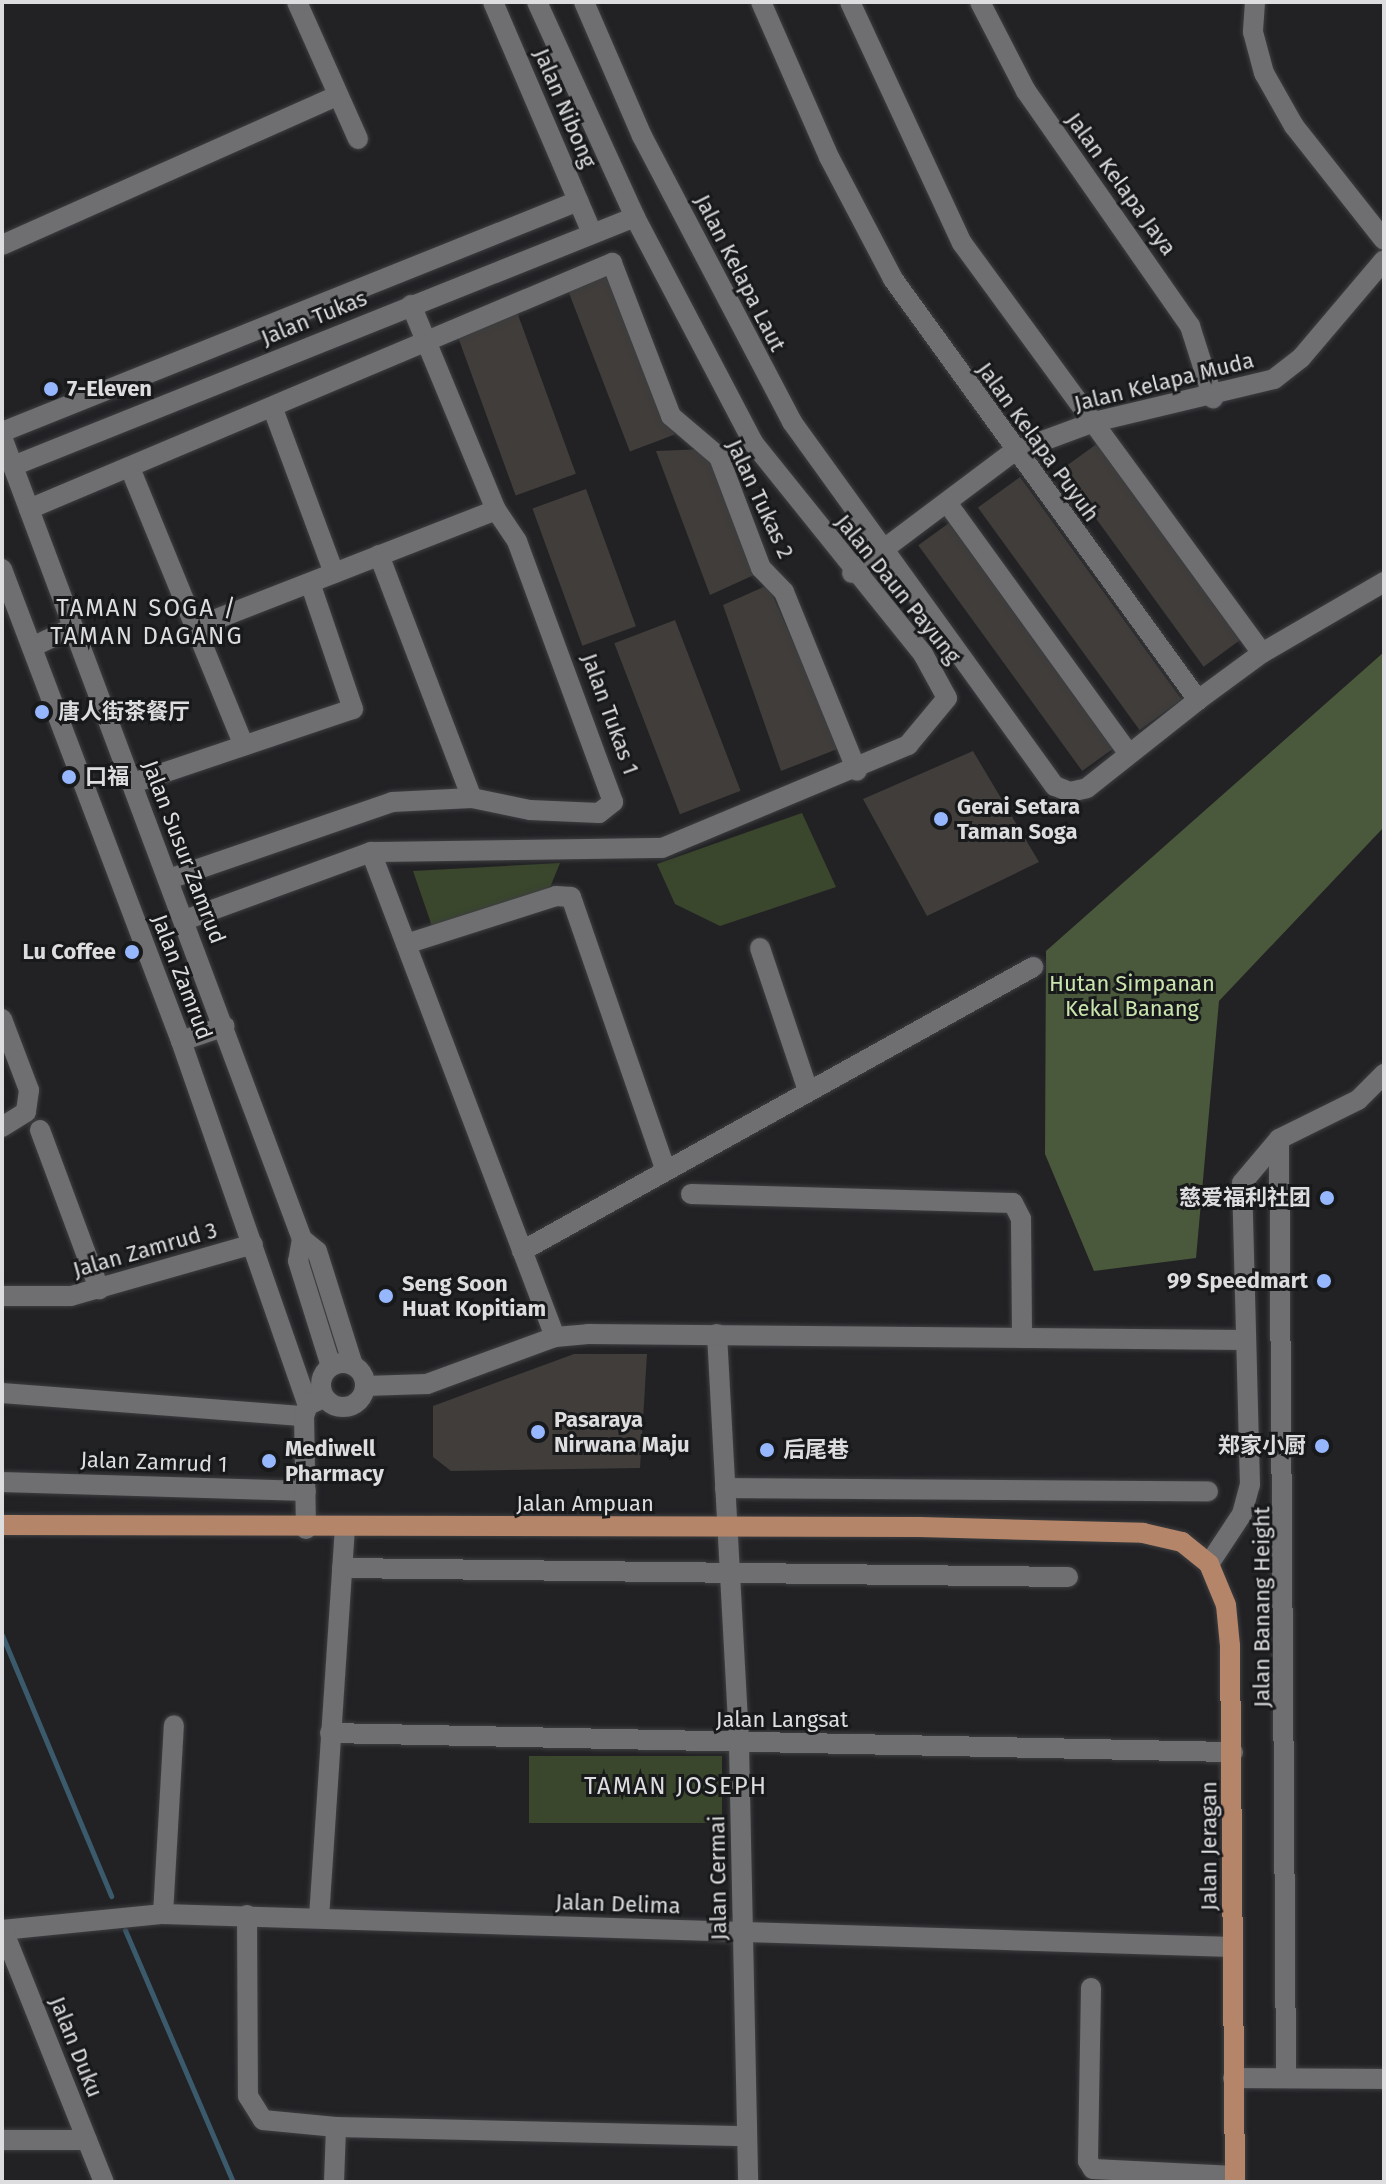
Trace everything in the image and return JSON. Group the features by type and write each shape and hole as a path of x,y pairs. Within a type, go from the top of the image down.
{"main road":[{"name":"Jalan Ampuan","path":"2,1525 306,1529 728,1528 1168,1536 1209,1564"},
{"name":"Jalan Jeragan","path":"1209,1564 1226,1605 1233,1752 1235,2179"}],"street":[{"path":"297,2 358,139"},
{"name":"Jalan Nibong","path":"493,2 592,233"},
{"name":"Jalan Daun Payung","path":"185,920 371,852 662,848 857,771 908,745 947,698 923,654 852,573 754,444 635,217 537,2"},
{"name":"Jalan Kelapa Laut","path":"584,2 642,136 792,422 1055,786 1070,792 1087,788 1128,753"},
{"name":"Jalan Kelapa Puyuh","path":"761,2 829,157 893,279 1013,452 1198,700"},
{"path":"850,2 962,243 1262,653"},
{"name":"Jalan Kelapa Jaya","path":"980,2 1026,91 1190,326 1213,398"},
{"path":"1255,2 1253,32 1264,73 1294,126 1384,240"},
{"path":"2,245 337,96"},
{"path":"2,435 578,201"},
{"name":"Jalan Tukas","path":"13,466 635,217"},
{"name":"Jalan Kelapa Muda","path":"852,573 948,504 1013,452 1094,422 1213,398 1274,379 1301,358 1384,260"},
{"name":"Jalan Tukas 2","path":"426,346 607,262 615,266 671,416 719,457 761,568 784,592 857,771"},
{"name":"Jalan Tukas 1","path":"169,879 357,811 392,802 472,798 530,810 599,813 614,795 517,541 496,510 411,305"},
{"path":"29,509 426,346"},
{"path":"273,409 334,573"},
{"name":"Jalan Susur Zamrud","path":"2,435 302,1239"},
{"path":"130,468 244,746"},
{"path":"948,504 1128,753 1262,653 1384,582"},
{"path":"196,627 496,510"},
{"path":"379,555 472,798"},
{"name":"Jalan Zamrud","path":"2,569 181,1041 312,1406 306,1529"},
{"path":"133,783 353,709 310,583"},
{"path":"32,647 72,628"},
{"path":"371,852 555,1337"},
{"path":"406,944 556,896 571,897 665,1169"},
{"path":"760,948 807,1088"},
{"path":"522,1251 807,1088 1033,967"},
{"path":"2,1019 29,1090 26,1112 2,1127"},
{"path":"181,1041 225,1026"},
{"path":"1209,1564 1249,1498 1242,1183 1279,1139 1358,1100 1384,1074"},
{"path":"40,1130 99,1289"},
{"name":"Jalan Banang Height","path":"1279,1139 1286,2074"},
{"path":"691,1194 1013,1203 1021,1219 1022,1338"},
{"path":"331,1366 298,1261 302,1239 317,1251 353,1365 365,1386"},
{"name":"Jalan Zamrud 3","path":"2,1296 71,1296 253,1244"},
{"path":"365,1386 427,1384 555,1337 717,1334 1244,1340"},
{"name":"Jalan Cermai","path":"717,1334 739,1745 748,2182"},
{"path":"331,1366 353,1365"},
{"path":"312,1406 321,1381 331,1366"},
{"path":"2,1393 349,1407 365,1386"},
{"name":"Jalan Zamrud 1","path":"2,1482 306,1491"},
{"path":"725,1488 1208,1491"},
{"path":"319,1918 345,1529"},
{"path":"342,1568 1068,1577"},
{"path":"163,1914 174,1725"},
{"name":"Jalan Langsat","path":"330,1733 739,1745 1233,1752"},
{"name":"Jalan Delima","path":"2,1930 163,1914 247,1915 1232,1947"},
{"path":"247,1915 251,2104 263,2120 336,2127 747,2136"},
{"name":"Jalan Duku","path":"2,1930 104,2182"},
{"path":"1091,1988 1088,2161 1093,2169 1235,2179"},
{"path":"1233,2078 1286,2074 1384,2079"},
{"path":"334,2182 336,2127"},
{"path":"2,2140 87,2140"}],"green space":[{"name":"Hutan Simpanan Kekal Banang","path":"1384,652 1384,827 1219,1001 1196,1258 1094,1271 1045,1154 1046,951"},
{"path":"802,813 836,887 720,926 675,904 657,864"},
{"path":"560,863 549,890 433,929 413,871"},
{"path":"529,1756 722,1756 722,1823 529,1823"}],"building":[{"path":"612,271 675,434 630,452 567,288"},
{"path":"517,312 576,474 516,496 457,334"},
{"path":"1098,443 1241,640 1204,667 1061,470"},
{"path":"705,449 754,575 710,595 656,451"},
{"path":"1020,477 1182,699 1140,730 978,508"},
{"path":"586,489 636,626 582,646 532,508"},
{"path":"949,523 1113,749 1082,771 918,545"},
{"path":"768,585 840,748 781,771 723,605"},
{"path":"675,620 741,791 680,814 614,643"},
{"path":"973,751 1039,862 927,916 863,799"},
{"name":"Pasaraya Nirwana Maju","path":"574,1354 647,1354 640,1468 451,1471 433,1457 433,1406"}],"waterway":[{"path":"2,1635 111,1896"},
{"path":"125,1930 233,2182"}],"place":[{"name":"7-Eleven","path":"51,389"},
{"name":"唐人街茶餐厅","path":"42,712"},
{"name":"口福","path":"69,777"},
{"name":"Gerai Setara Taman Soga","path":"941,819"},
{"name":"Lu Coffee","path":"132,952"},
{"name":"慈爱福利社团","path":"1327,1198"},
{"name":"99 Speedmart","path":"1324,1281"},
{"name":"Seng Soon Huat Kopitiam","path":"386,1296"},
{"name":"Pasaraya Nirwana Maju","path":"538,1432"},
{"name":"郑家小厨","path":"1322,1446"},
{"name":"后尾巷","path":"767,1450"},
{"name":"Mediwell Pharmacy","path":"269,1461"}],"district":[{"name":"TAMAN SOGA / TAMAN DAGANG","path":"147,623"},
{"name":"TAMAN JOSEPH","path":"676,1787"}]}
